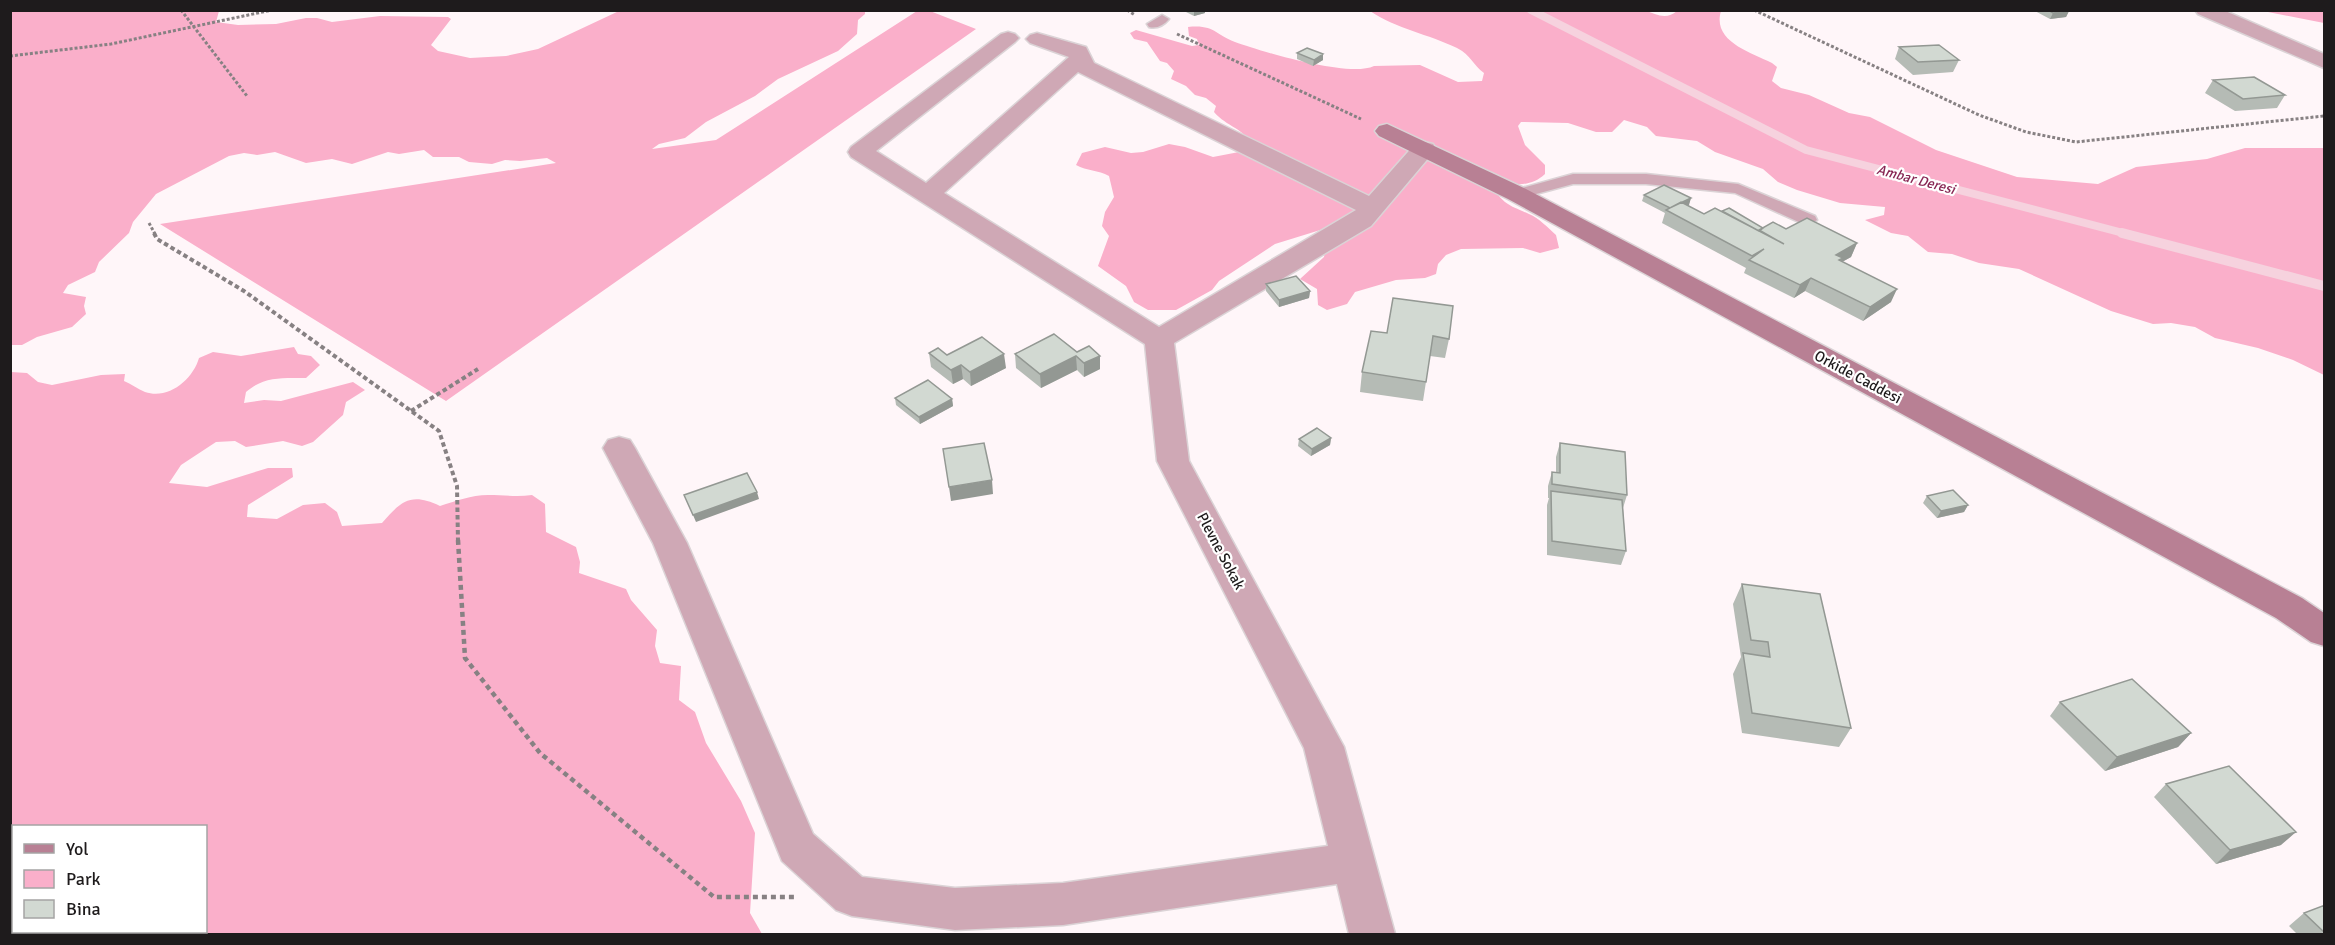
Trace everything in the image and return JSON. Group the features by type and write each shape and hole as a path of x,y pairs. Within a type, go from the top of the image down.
{"street":[{"path":"2205,10 2325,62"},
{"path":"1008,38 860,152 1159,340 1362,220 1424,149"},
{"path":"1037,39 1078,52 1085,67 1372,208"},
{"path":"927,195 1081,58"},
{"name":"Orkide Caddesi","path":"1387,131 1517,194 2278,603 2325,632"},
{"name":"Plevne Sokak","path":"1159,340 1173,461 1324,747 1372,934"},
{"path":"619,448 670,543 758,750 796,847 852,896 955,909 1063,904 1353,862"}],"lane":[{"path":"1517,194 1573,179 1646,179 1738,189 1809,220"}],"path":[{"path":"181,10 247,96"},
{"path":"10,56 111,44 272,10"},
{"path":"1127,10 1158,21 1387,131"},
{"path":"1754,10 1851,53 1995,123 2046,138 2076,142 2325,116"},
{"path":"149,223 157,239 244,291 439,431 457,486 458,565 465,658 540,753 714,897 852,896"},
{"path":"411,411 478,369"}],"green space":[{"path":"1645,10 1665,16 1677,11 1721,11 1722,30 1727,38 1743,50 1777,67 1772,81 1781,88 1809,95 1849,113 1870,117 1936,150 2017,177 2098,184 2136,167 2207,159 2245,148 2324,148 2324,375 2293,360 2258,348 2215,338 2195,327 2171,323 2153,324 2111,311 2019,269 1979,263 1952,254 1928,252 1908,236 1891,233 1865,220 1884,215 1885,207 1840,203 1797,190 1778,182 1763,169 1715,152 1697,141 1656,136 1647,127 1624,120 1612,132 1596,132 1568,123 1521,122 1518,126 1525,145 1545,165 1545,174 1526,184 1491,185 1507,204 1536,218 1556,235 1559,248 1540,253 1523,248 1461,249 1446,255 1438,264 1436,274 1425,278 1396,280 1355,292 1347,304 1327,310 1318,305 1317,289 1300,279 1324,257 1330,227 1275,244 1219,281 1212,290 1176,310 1148,310 1134,302 1126,286 1098,266 1109,236 1102,226 1105,212 1114,197 1109,176 1076,165 1082,153 1105,147 1131,153 1143,152 1169,144 1213,157 1239,152 1251,145 1240,131 1214,112 1216,106 1171,79 1174,71 1167,63 1160,61 1147,42 1134,39 1130,33 1136,30 1192,46 1199,45 1197,39 1189,36 1188,27 1204,27 1235,42 1306,62 1346,69 1420,65 1458,82 1482,81 1484,73 1457,48 1391,22 1370,11"},
{"path":"10,11 219,11 216,22 238,25 276,24 306,18 332,22 380,16 448,17 451,19 431,45 438,51 470,58 506,56 538,49 619,11 865,11 865,14 858,20 857,34 838,51 778,79 755,96 706,122 685,138 659,144 652,149 716,140 917,11 930,11 976,29 446,401 160,224 556,163 547,158 505,160 492,164 469,162 459,157 433,157 424,150 399,154 388,152 352,164 332,159 306,163 275,152 229,156 156,194 133,222 129,233 99,262 95,272 68,285 63,293 86,297 84,306 86,314 72,327 37,337 22,345 11,345"},
{"path":"2263,11 2324,11 2324,23"},
{"path":"294,347 298,354 311,356 320,365 306,378 274,379 260,383 246,392 244,403 264,400 281,401 353,382 365,390 346,402 343,415 313,442 302,446 283,441 246,447 235,441 216,442 181,465 169,483 207,487 268,468 292,468 293,477 248,505 247,517 277,519 303,505 325,503 337,512 342,526 382,523 401,504 414,499 440,506 482,495 532,495 545,504 546,532 576,547 580,562 579,573 626,589 631,600 657,630 655,646 660,663 681,666 679,700 695,712 706,743 741,801 755,833 750,913 762,934 11,934 11,372 27,373 38,382 52,385 101,375 125,374 124,381 154,394 179,386 196,366 199,358 213,352 241,356"}],"building":[{"path":"2048,10 2068,10 2069,11 2053,13"},
{"path":"1939,45 1959,60 1918,62 1899,47"},
{"path":"1307,48 1323,54 1314,60 1297,53"},
{"path":"2254,77 2285,95 2243,99 2213,80"},
{"path":"1664,185 1691,198 1670,208 1644,195"},
{"path":"1681,202 1704,214 1715,208 1784,244 1759,230 1773,222 1786,229 1807,218 1857,243 1836,255 1843,258 1839,260 1897,289 1870,307 1811,278 1800,285 1749,260 1764,249 1752,256 1666,210"},
{"path":"1729,208 1763,228 1759,231 1722,211"},
{"path":"1296,276 1310,291 1279,300 1266,284"},
{"path":"1393,298 1453,306 1449,339 1433,336 1426,382 1362,372 1371,331 1387,333"},
{"path":"1054,334 1077,352 1089,346 1100,356 1084,363 1076,356 1040,374 1015,354"},
{"path":"982,337 1004,354 970,372 961,365 951,370 929,353 938,348 947,355"},
{"path":"928,380 952,399 919,417 895,398"},
{"path":"1317,428 1331,438 1312,449 1299,439"},
{"path":"984,443 992,480 949,487 943,449"},
{"path":"1560,443 1625,452 1627,495 1552,484 1552,472 1560,473"},
{"path":"747,473 757,492 693,515 684,495"},
{"path":"1953,490 1968,505 1941,511 1927,496"},
{"path":"1551,491 1622,500 1626,551 1552,541"},
{"path":"1742,584 1820,594 1851,728 1752,713 1743,653 1770,657 1768,642 1751,640"},
{"path":"2132,679 2191,733 2117,757 2060,702"},
{"path":"2229,766 2296,832 2230,850 2166,784"},
{"path":"2325,905 2325,933 2304,913"}],"waterway":[{"name":"Ambar Deresi","path":"1531,10 1806,150 2127,234"},
{"name":"Ambar Deresi","path":"2122,233 2324,286"}]}
